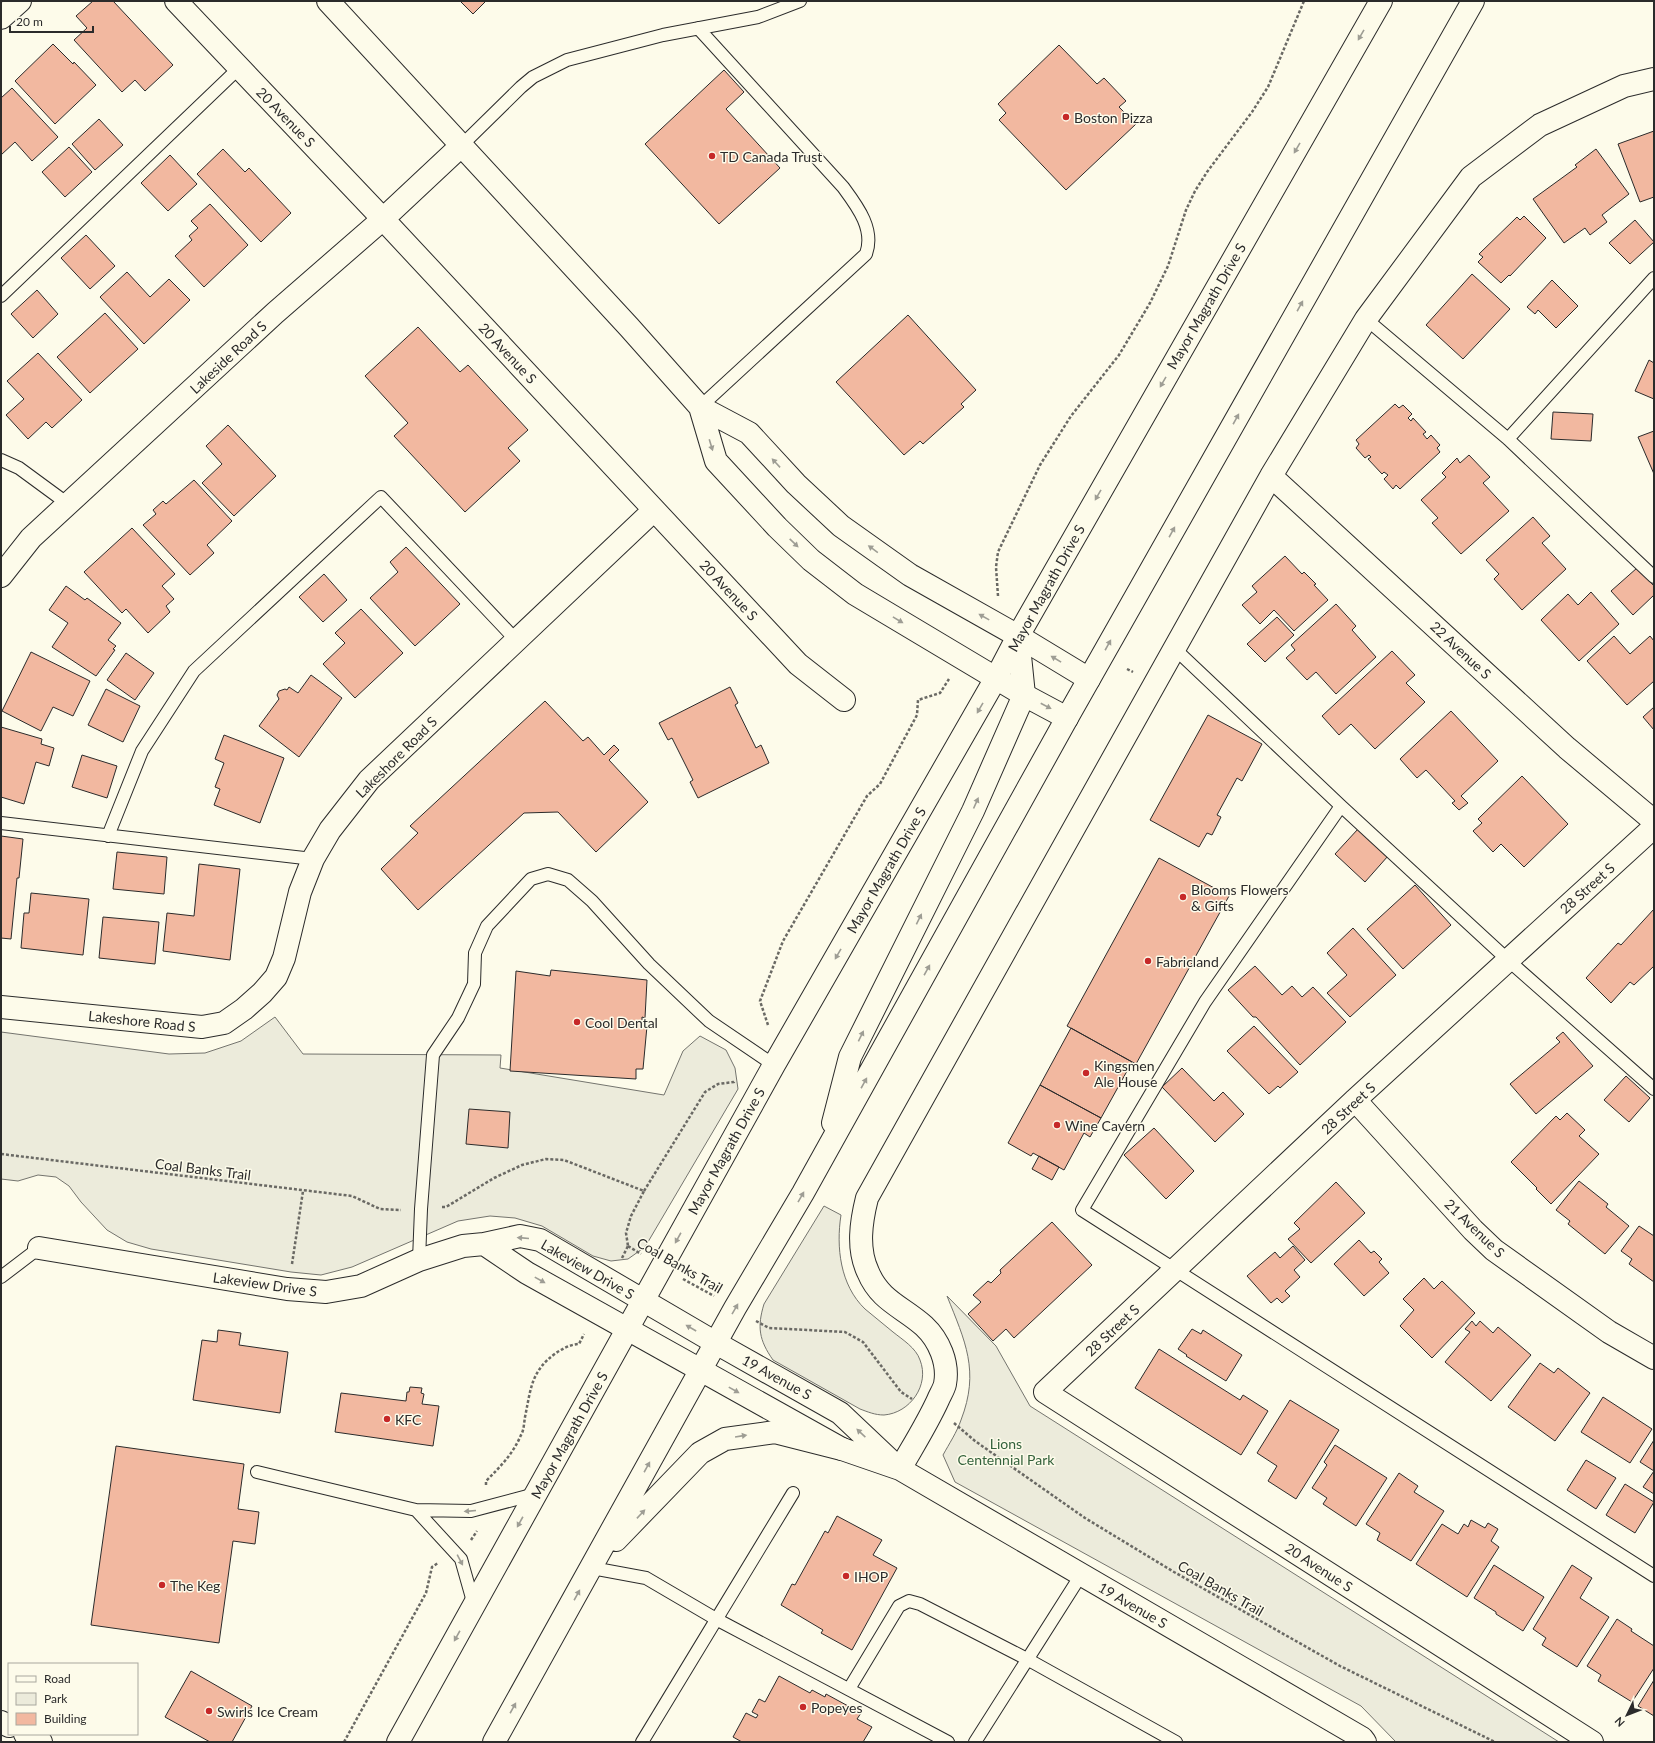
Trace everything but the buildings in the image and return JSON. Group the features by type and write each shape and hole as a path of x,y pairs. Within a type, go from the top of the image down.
{"street":[{"path":"1,18 20,1"},
{"name":"20 Avenue S","path":"176,1 383,219 798,664 844,700"},
{"path":"328,1 629,327 700,407 749,433 796,484 841,526 910,575 1018,636 1090,680"},
{"name":"Mayor Magrath Drive S","path":"398,1742 774,1065 1381,1"},
{"path":"494,1742 594,1565 735,1308 826,1153 1067,718 1090,680 1473,1"},
{"path":"900,1469 933,1411 945,1384 946,1363 939,1346 925,1327 895,1306 880,1292 868,1272 862,1252 861,1223 867,1198 1271,476 1366,319 1471,177 1540,124 1624,86 1654,79"},
{"name":"Lakeside Road S","path":"1,576 32,538 68,504 275,313 383,219 462,145"},
{"path":"700,407 716,460 777,527 811,560 855,594 1024,695 1067,718"},
{"name":"22 Avenue S","path":"1271,476 1567,748 1654,821"},
{"name":"Lakeshore Road S","path":"1,1007 202,1028 224,1022 244,1008 262,993 276,977 284,958 300,892 313,859 330,830 369,780 654,510"},
{"path":"826,1153 850,1057 973,811 1024,695 1018,636"},
{"name":"28 Street S","path":"1046,1392 1356,1100 1654,827"},
{"name":"21 Avenue S","path":"1356,1100 1494,1250 1609,1332 1654,1358"},
{"name":"Lakeview Drive S","path":"39,1248 287,1289 326,1292 361,1286 419,1260 463,1246 484,1244 520,1236 540,1240 643,1301"},
{"path":"484,1244 527,1273 627,1330"},
{"name":"19 Avenue S","path":"643,1301 840,1413 900,1469"},
{"name":"19 Avenue S","path":"627,1330 842,1449 900,1469 1362,1738 1365,1742"},
{"name":"20 Avenue S","path":"1046,1392 1592,1742"},
{"path":"594,1565 700,1453 725,1439 775,1432 842,1449"},
{"path":"27,1735 41,1742"}],"lane":[{"path":"462,145 521,87 533,77 550,67 583,55 663,35 758,17 800,1"},
{"path":"698,28 843,187 856,205 868,228 869,238 869,246 866,254 700,407"},
{"path":"1,296 239,68"},
{"path":"1508,439 1654,278"},
{"path":"1366,319 1508,439 1654,577"},
{"path":"1,460 19,468 68,504"},
{"path":"108,836 142,751 194,672 382,497 516,640"},
{"path":"1174,648 1341,806 1508,960 1654,1090"},
{"path":"1341,806 1205,1002 1082,1210 1654,1576"},
{"path":"1,823 313,859"},
{"path":"419,1260 421,1209 434,1055 458,1018 474,984 476,953 487,926 531,879 548,874 568,880 592,901 649,964 709,1021 774,1065"},
{"path":"1,1278 39,1248"},
{"path":"257,1472 416,1510 471,1512 535,1494"},
{"path":"642,1742 793,1493"},
{"path":"416,1510 461,1559 474,1605"},
{"path":"594,1565 646,1578 716,1619 948,1742"},
{"path":"975,1742 1081,1575"},
{"path":"849,1689 899,1606 909,1601 920,1604 1027,1659 1176,1742"}],"path":[{"path":"998,595 996,567 998,552 1040,465 1071,416 1119,355 1150,303 1168,266 1186,210 1195,191 1207,172 1252,112 1268,87 1304,1"},
{"path":"769,1028 760,1001 783,941 867,796 880,784 917,714 918,700 940,693"},
{"path":"446,1207 494,1178 522,1165 546,1159 564,1160 644,1191 705,1092 718,1084 734,1082"},
{"name":"Coal Banks Trail","path":"1,1154 352,1196 380,1209 401,1210"},
{"path":"291,1270 303,1191"},
{"name":"Coal Banks Trail","path":"644,1191 626,1232 628,1246 769,1328 845,1332 863,1342 902,1392 914,1400"},
{"path":"486,1488 486,1481 506,1460 514,1449 522,1433 531,1387 536,1373 546,1360 561,1350 579,1344"},
{"name":"Coal Banks Trail","path":"953,1423 975,1441 1085,1518 1174,1572 1340,1666 1495,1742"},
{"path":"468,1545 480,1527"},
{"path":"344,1742 426,1594 432,1567 439,1563"}],"green space":[{"path":"275,1017 303,1054 501,1055 500,1068 664,1095 683,1051 700,1036 726,1050 735,1068 738,1089 645,1247 628,1259 611,1261 593,1256 542,1226 515,1218 490,1216 458,1221 352,1267 321,1275 291,1272 151,1249 127,1242 107,1230 81,1202 69,1186 56,1177 38,1175 18,1181 1,1179 1,1032 169,1054 205,1053 241,1041"},
{"path":"824,1206 841,1215 839,1240 840,1252 845,1277 850,1289 868,1312 909,1344 916,1352 920,1360 922,1379 916,1396 902,1409 893,1413 884,1415 860,1409 773,1360 762,1340 760,1320 764,1304"},
{"name":"Lions Centennial Park","path":"947,1296 996,1346 1030,1406 1559,1742 1396,1742 1361,1706 955,1482 943,1455 957,1429 967,1402 970,1371 964,1342"}],"place":[{"name":"Boston Pizza","path":"1066,117"},
{"name":"TD Canada Trust","path":"712,156"},
{"name":"Blooms Flowers & Gifts","path":"1183,897"},
{"name":"Fabricland","path":"1148,961"},
{"name":"Cool Dental","path":"577,1022"},
{"name":"Kingsmen Ale House","path":"1086,1073"},
{"name":"Wine Cavern","path":"1057,1125"},
{"name":"KFC","path":"387,1419"},
{"name":"IHOP","path":"846,1576"},
{"name":"The Keg","path":"162,1585"},
{"name":"Popeyes","path":"803,1707"},
{"name":"Swirls Ice Cream","path":"209,1711"}]}
